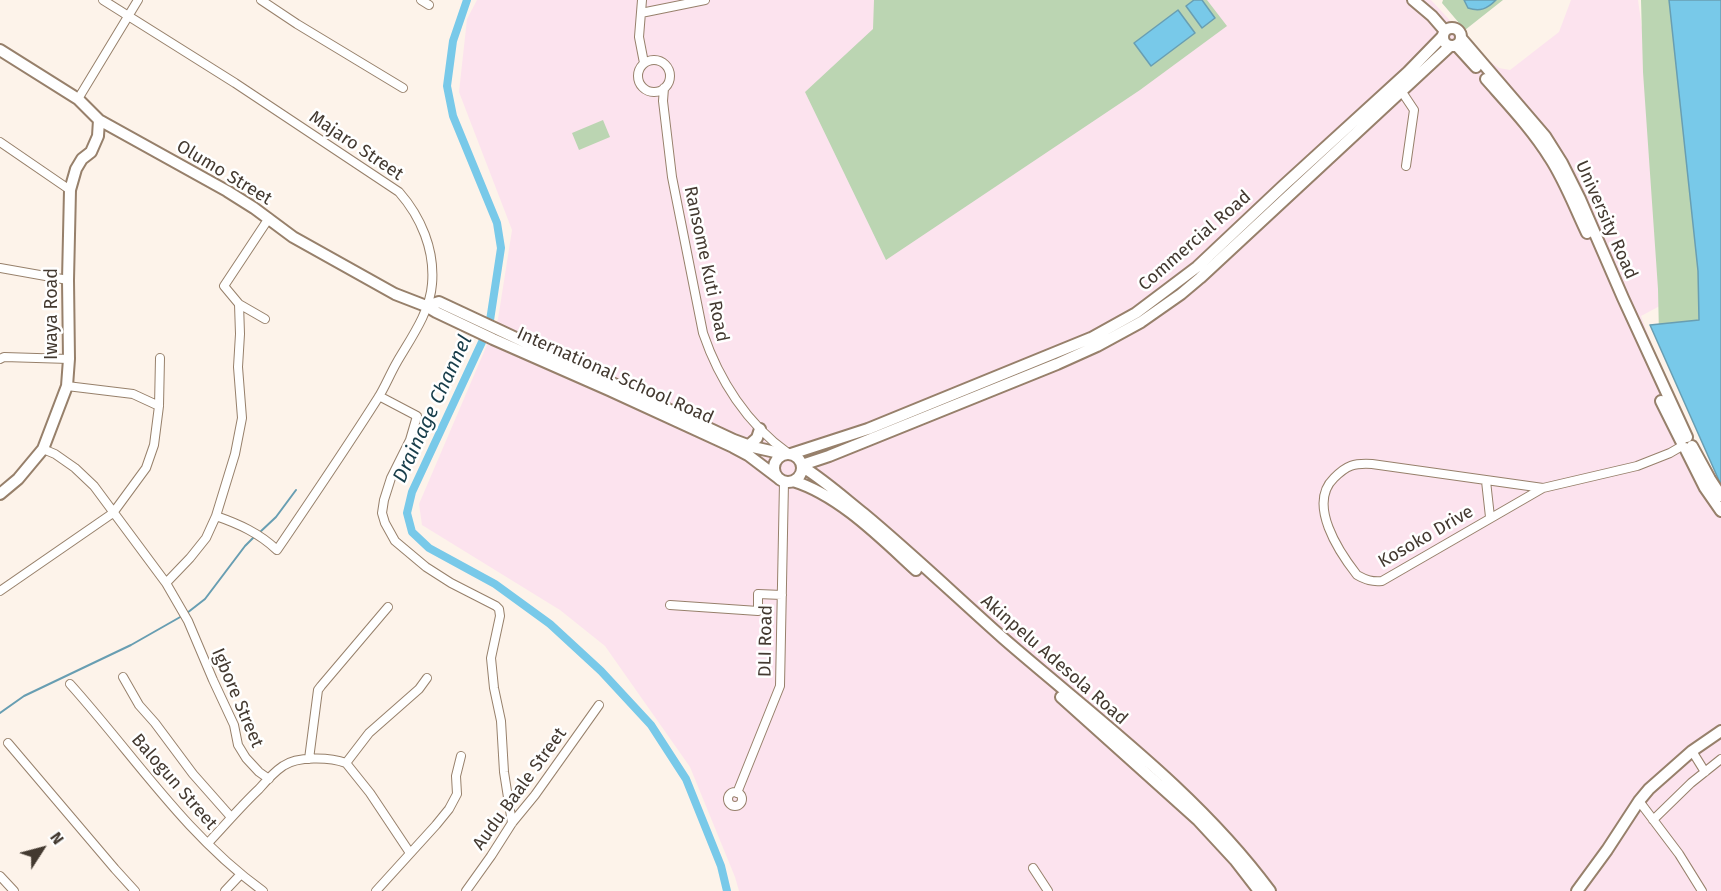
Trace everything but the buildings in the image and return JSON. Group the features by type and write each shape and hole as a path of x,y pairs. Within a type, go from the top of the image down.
{"street":[{"name":"Majaro Street","path":"104,0 235,83 399,192 418,219 432,260 431,294 434,307 420,322 379,396 277,550 252,531 216,516"},
{"path":"78,99 138,0"},
{"path":"261,0 403,88"},
{"path":"421,0 429,5"},
{"path":"642,0 639,37 644,63"},
{"path":"641,13 705,0"},
{"path":"1413,0 1448,32 1460,32 1456,43 1445,42 1448,32"},
{"path":"1423,0 1448,32"},
{"name":"Commercial Road","path":"788,454 868,429 1091,338 1136,313 1197,267 1275,192 1408,72 1448,32"},
{"name":"Commercial Road","path":"803,466 1057,364 1141,322 1200,278 1456,43"},
{"name":"University Road","path":"1456,43 1522,120 1550,158 1572,200 1705,488 1721,511"},
{"name":"Olumo Street","path":"1,52 78,99 99,120 227,191 293,237 395,294 434,307"},
{"path":"655,60 664,63 668,68 669,81 664,88 657,92 650,92 640,85 638,72 644,63 655,60"},
{"name":"Ransome Kuti Road","path":"664,88 663,102 672,177 703,333 710,355 742,407 771,441 788,454"},
{"path":"1402,92 1414,110 1406,166"},
{"name":"Iwaya Road","path":"0,494 18,479 43,449 67,386 70,190 76,169 82,159 91,152 98,136 99,120"},
{"path":"0,142 70,190"},
{"path":"265,319 239,304 224,285 269,219"},
{"path":"0,268 68,280"},
{"path":"166,583 199,548 216,516 236,454 242,418 238,367 239,304"},
{"name":"International School Road","path":"434,307 748,446 767,452 788,454"},
{"name":"International School Road","path":"495,334 748,454 785,480"},
{"path":"1,357 69,359"},
{"path":"0,591 113,513 146,468 154,445 159,406 160,358"},
{"path":"67,386 133,394 159,406"},
{"path":"379,396 417,416 410,440 391,478 384,500 382,513 390,533 395,541 426,567 499,609 500,616 491,658 501,721 504,772 512,823"},
{"path":"748,446 757,438 760,429"},
{"name":"University Road","path":"1685,444 1721,496"},
{"name":"Kosoko Drive","path":"1543,488 1372,464 1358,464 1349,465 1330,481 1324,492 1323,509 1329,529 1351,568 1357,575 1374,582 1396,574 1543,488 1637,466 1670,453 1685,444"},
{"name":"Igbore Street","path":"43,449 55,454 87,479 166,583 183,610 234,724 238,745 259,772 269,778"},
{"path":"788,454 796,456 803,466 798,478 785,480 774,468 780,456 788,454"},
{"name":"Akinpelu Adesola Road","path":"803,466 886,532 1202,812 1236,848 1270,891"},
{"name":"Akinpelu Adesola Road","path":"785,480 815,490 840,506 912,566 1198,820 1235,860 1259,891"},
{"name":"DLI Road","path":"737,792 780,686 785,480"},
{"name":"Kosoko Drive","path":"1486,480 1490,517"},
{"path":"670,605 758,611 758,594 782,595"},
{"path":"309,759 318,690 388,607"},
{"path":"123,677 139,705 231,817"},
{"path":"346,763 369,734 419,689 427,678"},
{"name":"Balogun Street","path":"70,684 173,807 241,874 263,891"},
{"name":"Audu Baale Street","path":"466,891 512,823 535,795 599,705"},
{"path":"1577,891 1608,850 1639,801 1662,776 1721,731"},
{"path":"8,743 135,891"},
{"path":"1692,751 1705,772"},
{"path":"376,891 443,817 457,794 456,776 461,756"},
{"path":"1653,820 1721,759"},
{"path":"208,843 284,765 297,760 334,760 346,763 365,786 410,853"},
{"path":"1639,801 1679,854 1702,891"},
{"path":"1033,868 1048,891"},
{"path":"225,891 241,874"},
{"path":"0,876 14,891"}],"shaded area":[{"path":"477,0 1431,0 1485,58 1499,68 1510,70 1559,32 1571,0 1638,0 1676,269 1671,300 1641,316 1663,374 1721,498 1721,891 739,891 690,767 605,646 560,610 422,525 419,504 498,319 512,230 459,92 467,19"}],"green space":[{"path":"874,0 1207,0 1227,26 1140,90 886,260 805,92 873,29"},
{"path":"1443,0 1503,0 1465,30 1442,3"},
{"path":"1641,0 1721,0 1721,435 1659,335 1643,72"},
{"path":"603,120 610,137 579,150 572,133"}],"water":[{"path":"1194,0 1202,0 1215,18 1202,28 1186,6"},
{"path":"1464,0 1496,0 1486,8 1476,10 1468,8"},
{"path":"1669,0 1721,0 1721,485 1650,325 1699,320 1698,271"},
{"path":"1178,10 1195,33 1151,66 1134,43"}],"waterway":[{"name":"Drainage Channel","path":"467,0 453,41 447,86 453,116 497,223 501,248 489,327 412,492 407,513 412,532 429,548 495,584 550,624 601,671 651,725 686,779 721,866 727,891"},
{"path":"259,533 276,517 296,490"},
{"path":"187,613 205,599 254,537"},
{"path":"0,713 24,696 131,645 182,616"}]}
